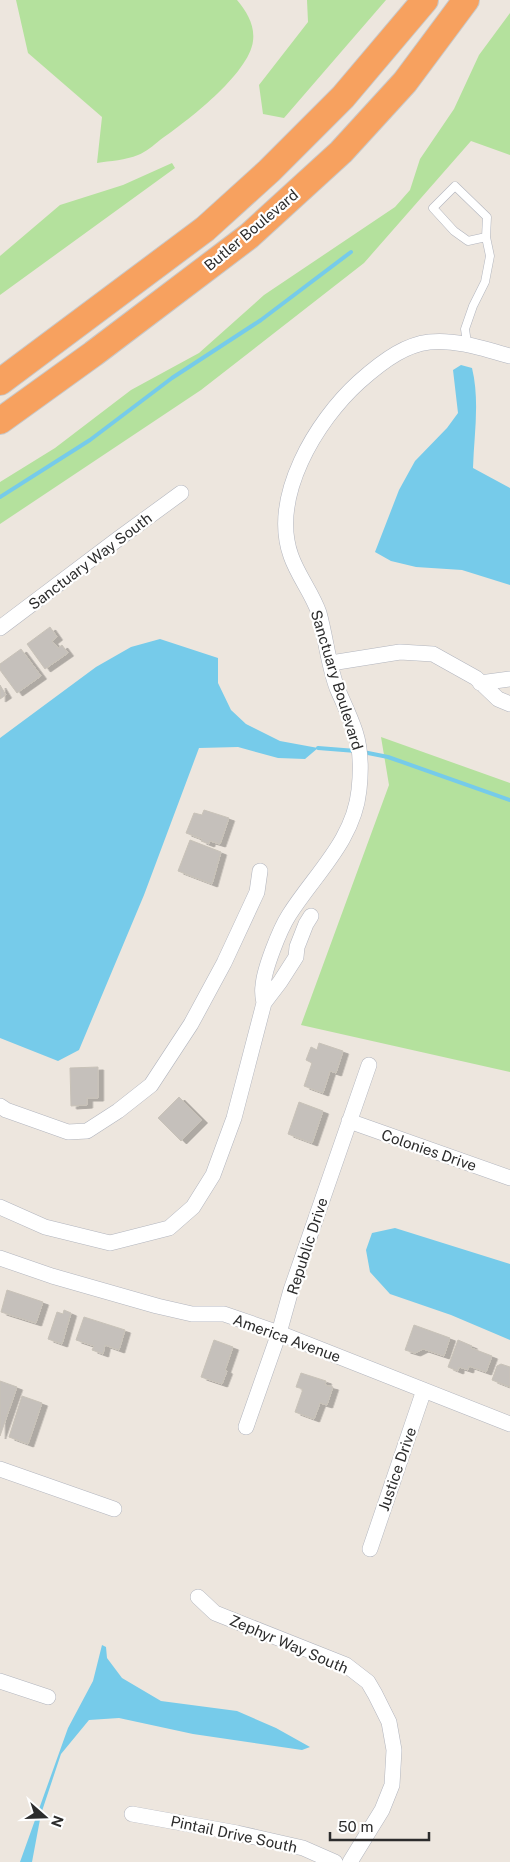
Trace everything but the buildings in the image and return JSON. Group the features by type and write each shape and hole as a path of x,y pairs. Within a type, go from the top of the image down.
{"highway":[{"name":"Butler Boulevard","path":"0,382 205,229 269,171 343,97 425,0"},
{"name":"Butler Boulevard","path":"0,421 249,236 354,138 405,82 466,0"},
{"path":"0,364 151,270"}],"street":[{"name":"Sanctuary Boulevard","path":"0,1207 46,1227 110,1243 169,1228 193,1207 213,1175 234,1118 264,1003 263,985 281,930 290,914 344,837 355,815 360,789 360,758 356,733 336,685 318,611 290,555 286,530 288,503 303,454 345,394 394,354 419,343 445,341 468,343 510,356"},
{"name":"Sanctuary Way South","path":"0,628 181,494"},
{"path":"331,663 400,652 432,654 476,678 498,699 510,704"},
{"path":"480,683 510,679"},
{"path":"0,1106 6,1110 68,1132 87,1131 118,1111 151,1085 191,1024 224,963 257,892 260,871"},
{"name":"Sanctuary Boulevard","path":"264,1003 280,982 295,957 297,947 311,916 309,888"},
{"name":"Republic Drive","path":"246,1427 369,1065"},
{"name":"Colonies Drive","path":"349,1122 510,1178"},
{"name":"America Avenue","path":"0,1258 52,1276 157,1306 192,1314 224,1314 510,1424"},
{"name":"Justice Drive","path":"370,1549 424,1390"},
{"path":"0,1469 114,1508"},
{"name":"Zephyr Way South","path":"198,1597 215,1613 346,1665 368,1682 388,1722 394,1750 392,1785 382,1810 350,1862"},
{"path":"0,1681 48,1698"},
{"name":"Pintail Drive South","path":"132,1814 237,1833 303,1848 335,1862"}],"lane":[{"path":"468,343 465,330 473,306 485,282 490,256 486,237 487,217 455,186 433,208 454,231 468,241 486,237"}],"green space":[{"path":"16,0 237,0 250,19 253,41 249,54 229,82 185,122 141,154 97,163 102,117 28,53"},
{"path":"307,0 386,0 284,118 263,114 259,85 308,22"},
{"path":"510,13 510,155 471,141 364,263 201,390 0,524 0,482 55,448 131,390 199,353 264,295 395,207 410,190 420,159 454,109 479,55"},
{"path":"172,163 175,168 0,295 0,256 60,205 123,185"},
{"path":"381,737 510,783 510,1072 301,1025 389,785"}],"water":[{"path":"461,365 472,368 476,393 473,468 510,488 510,585 462,570 416,567 391,561 375,552 399,490 415,461 447,428 458,413 453,370"},
{"path":"160,639 218,658 218,683 231,710 246,724 280,741 318,748 305,759 278,758 238,747 199,748 144,895 79,1050 58,1061 0,1038 0,738 96,667 131,647"},
{"path":"395,1228 510,1264 510,1340 451,1315 390,1294 370,1272 366,1250 372,1233"},
{"path":"102,1645 106,1647 107,1658 122,1678 161,1701 237,1711 276,1728 310,1747 302,1750 193,1734 119,1718 89,1720 61,1754 41,1814 32,1862 20,1862 68,1728 93,1681"}],"waterway":[{"path":"0,497 90,440 172,378 261,320 351,252"},
{"path":"318,748 356,751"},
{"path":"363,752 388,757 510,800"}]}
